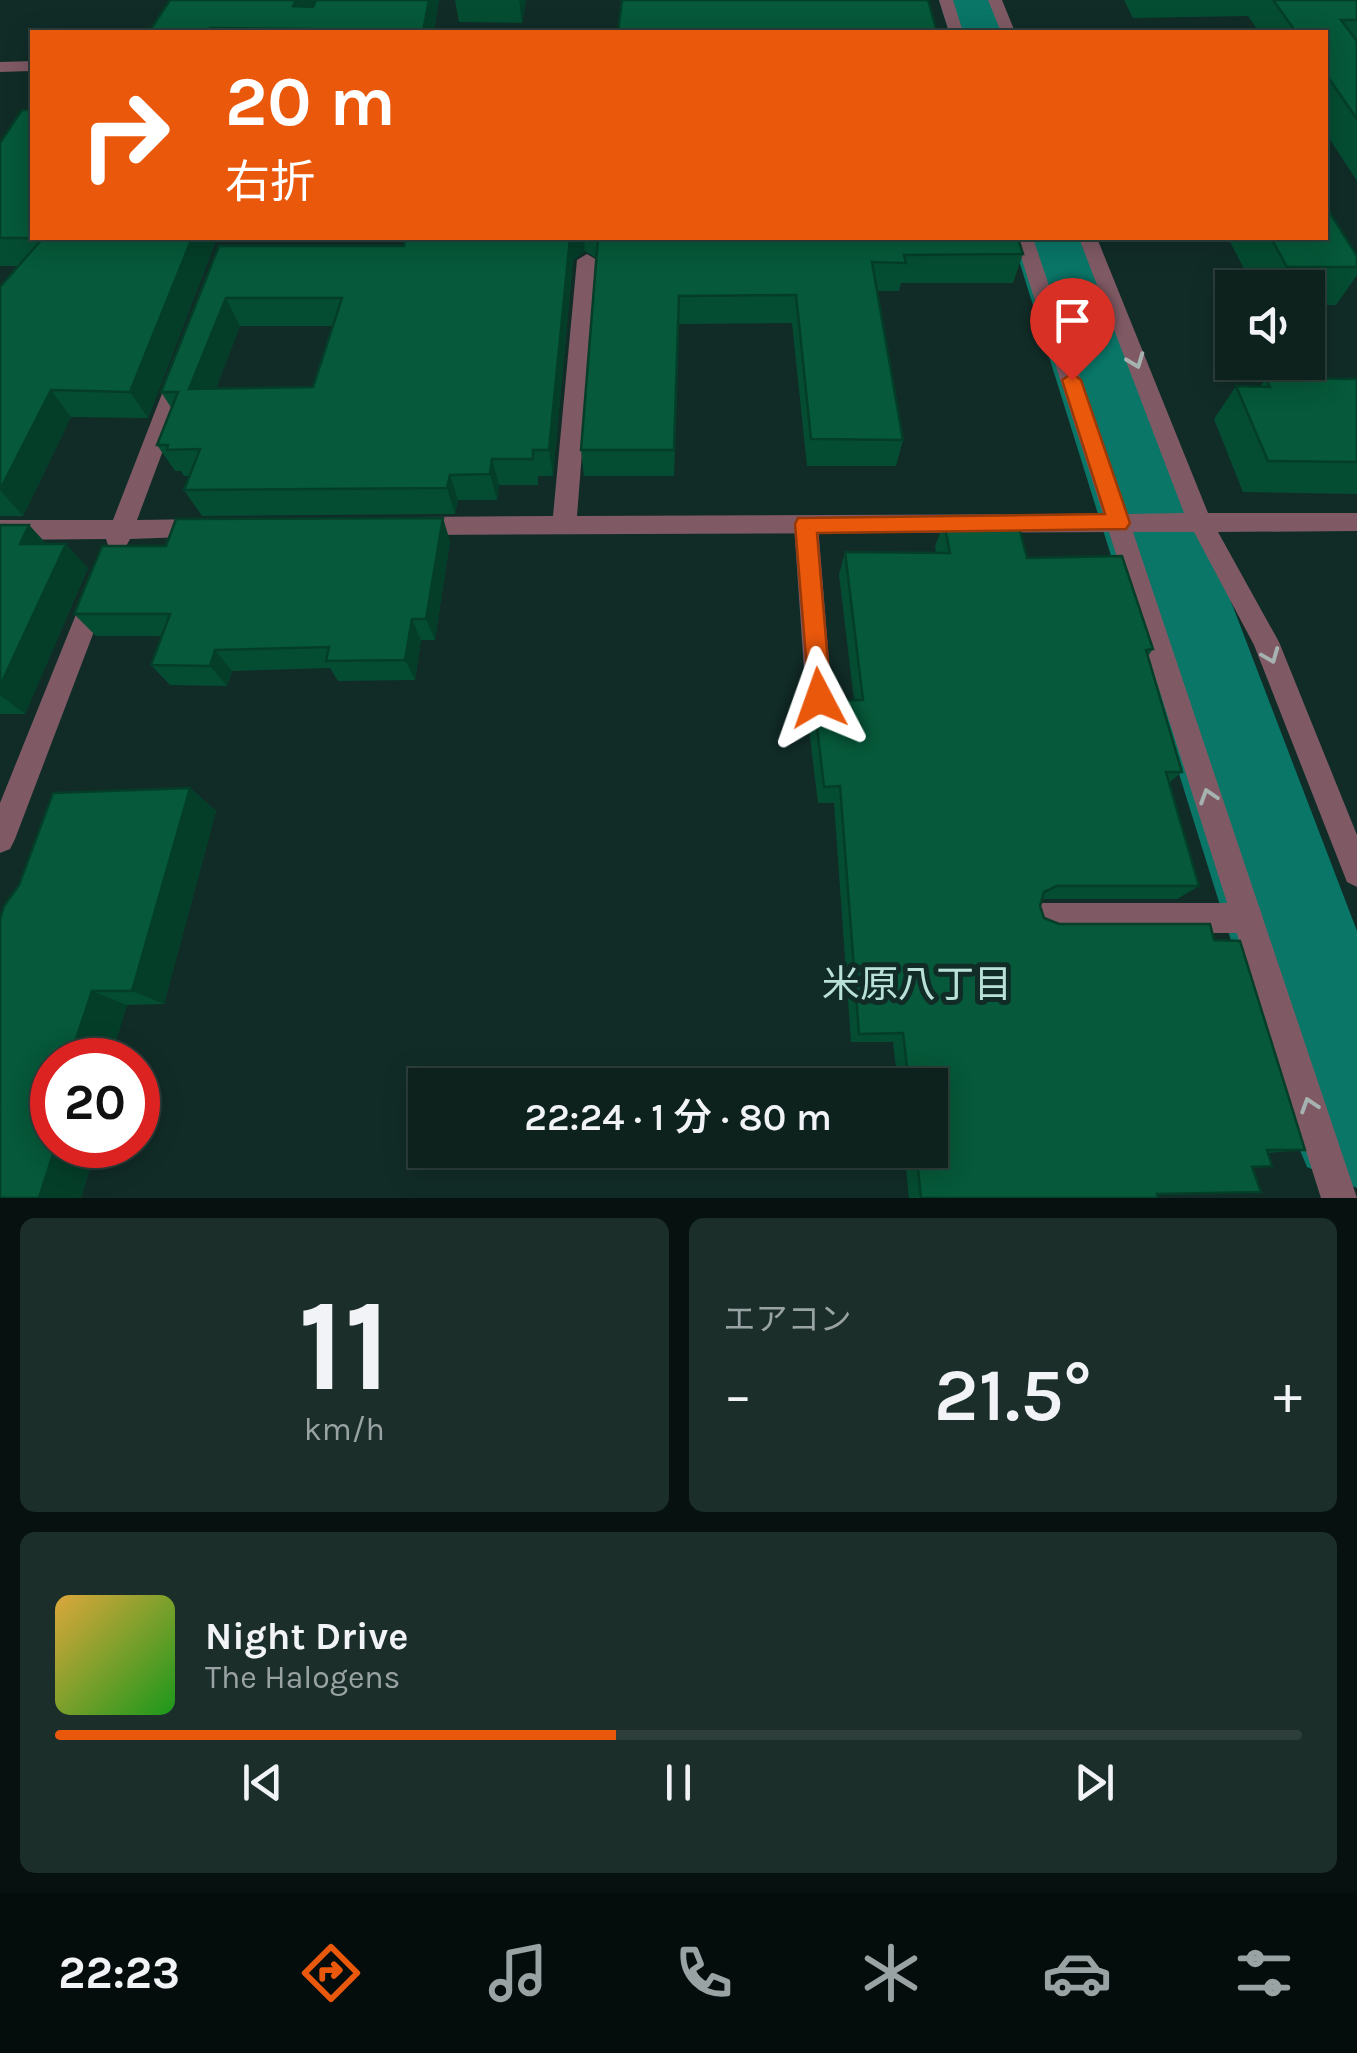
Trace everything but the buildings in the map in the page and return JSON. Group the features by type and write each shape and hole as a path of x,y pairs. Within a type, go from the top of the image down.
{"street":[{"path":"946,0 955,30"},
{"path":"996,0 1007,30"},
{"path":"0,67 30,66"},
{"path":"1025,240 1123,522 1339,1198"},
{"path":"1089,240 1195,522 1266,642 1357,872"},
{"path":"564,526 587,260"},
{"path":"0,838 191,347"},
{"path":"400,526 1357,522"},
{"path":"806,524 819,698"},
{"path":"0,530 230,528"},
{"path":"1042,918 1248,918"}],"waterway":[{"path":"970,0 980,30"},
{"path":"1053,240 1357,1117"}],"district":[{"name":"米原八丁目","path":"917,984"}],"route":[{"path":"819,698 806,524 1119,523 1072,380"}]}
